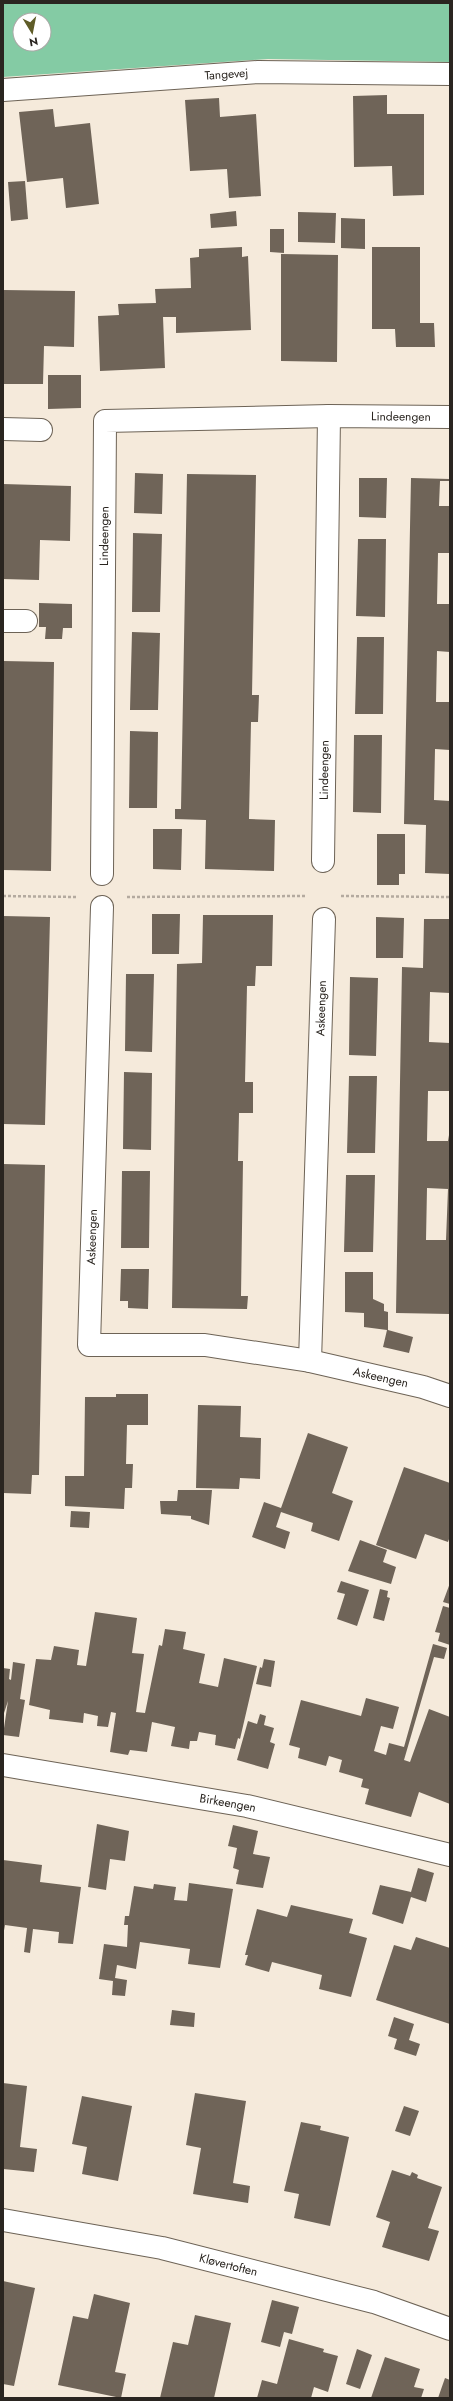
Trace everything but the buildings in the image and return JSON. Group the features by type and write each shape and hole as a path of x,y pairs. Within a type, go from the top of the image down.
{"street":[{"name":"Tangevej","path":"3,90 258,72 450,74"},
{"name":"Lindeengen","path":"323,861 329,416"},
{"name":"Lindeengen","path":"102,874 105,421 329,416 450,417"},
{"path":"3,429 41,430"},
{"path":"3,621 26,621"},
{"name":"Askeengen","path":"102,907 89,1345 205,1345 310,1361 423,1387 450,1396"},
{"name":"Askeengen","path":"310,1361 324,919"},
{"name":"Birkeengen","path":"3,1765 247,1806 450,1855"},
{"name":"Kløvertoften","path":"3,2220 162,2248 374,2302 450,2330"}],"path":[{"path":"3,896 79,897"},
{"path":"126,897 309,896"},
{"path":"332,896 450,897"}],"green space":[{"path":"3,3 450,3 450,62 268,59 3,77"}]}
